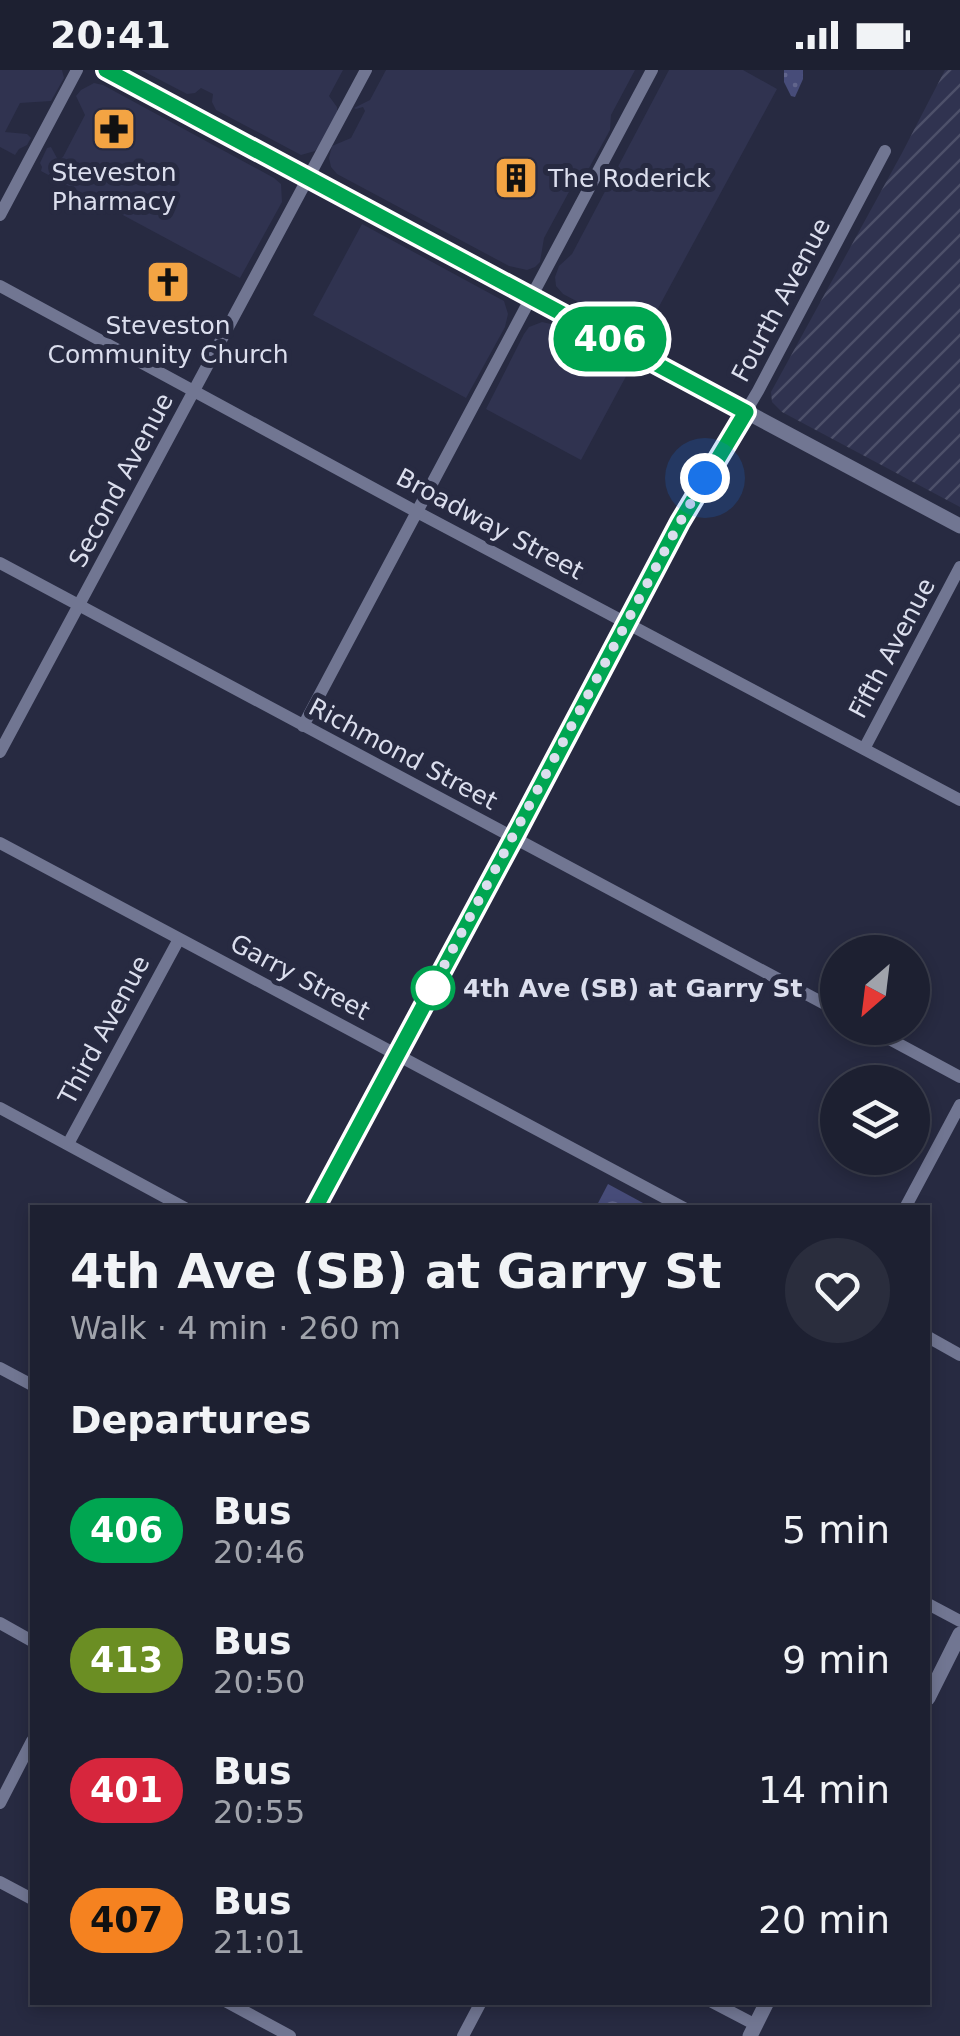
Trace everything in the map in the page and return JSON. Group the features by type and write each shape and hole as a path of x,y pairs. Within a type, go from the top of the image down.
{"street":[{"path":"0,215 77,70"},
{"path":"106,70 960,526"},
{"name":"Second Avenue","path":"0,752 366,70"},
{"path":"303,726 652,70"},
{"name":"Fourth Avenue","path":"316,1205 680,522 746,412 885,151"},
{"name":"Broadway Street","path":"0,286 960,800"},
{"name":"Richmond Street","path":"0,563 820,1001"},
{"name":"Fifth Avenue","path":"864,749 960,567"},
{"name":"Garry Street","path":"0,844 678,1205"},
{"name":"Third Avenue","path":"68,1144 179,938"},
{"path":"901,1045 960,1077"},
{"path":"907,1205 960,1105"},
{"path":"0,1108 180,1205"},
{"path":"930,1338 960,1355"},
{"path":"0,1368 30,1384"},
{"path":"930,1605 960,1621"},
{"path":"0,1624 30,1640"},
{"path":"930,1694 960,1634"},
{"path":"0,1803 30,1745"},
{"path":"0,1882 30,1898"},
{"path":"233,2005 290,2036"},
{"path":"463,2036 479,2005"},
{"path":"716,2005 752,2030 766,2005"}],"shaded area":[{"path":"0,70 62,70 64,78 51,101 20,103 5,132 31,138 15,155 0,147"},
{"path":"141,70 343,70 329,96 337,112 321,144 315,151 301,155 216,110 213,94 201,88 187,94"},
{"path":"386,70 635,70 611,115 610,130 589,168 577,177 544,238 540,262 527,270 509,266 337,174 331,167 332,146 351,138 365,111 363,107 354,108 370,100"},
{"path":"669,70 743,70 777,89 643,336 563,294 555,277 559,266 572,254"},
{"path":"945,70 960,70 960,507 782,412 772,402 771,392"},
{"path":"94,83 281,184 282,202 240,278 41,171 47,148 51,147 58,160 63,157 85,115 76,96"},
{"path":"362,224 504,301 508,314 505,327 466,398 313,315"},
{"path":"542,322 631,367 581,460 486,409 524,334 529,327"}],"green space":[{"path":"784,70 803,70 795,97 784,82"},
{"path":"608,1184 643,1203 642,1205 597,1205"}],"bus line":[{"name":"406","path":"106,70 746,412 680,522 317,1205"}],"place":[{"name":"Steveston Pharmacy","path":"114,129"},
{"name":"The Roderick","path":"516,178"},
{"name":"Steveston Community Church","path":"168,282"},
{"name":"4th Ave (SB) at Garry St","path":"433,988"}],"route":[{"path":"433,988 430,992 705,478"}]}
